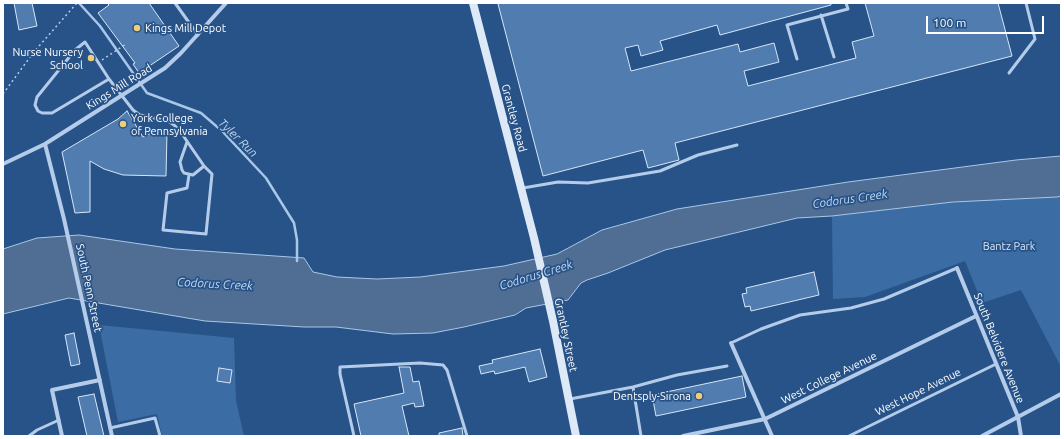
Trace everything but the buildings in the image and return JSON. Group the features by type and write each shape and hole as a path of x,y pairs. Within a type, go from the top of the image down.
{"street":[{"name":"Kings Mill Road","path":"3,164 45,144 144,82 176,58 226,3"},
{"name":"Grantley Road","path":"473,3 534,238"},
{"name":"South Penn Street","path":"45,144 64,219 112,436"},
{"name":"Grantley Street","path":"534,238 553,321 576,436"},
{"name":"South Belvidere Avenue","path":"957,268 1018,417 1021,436"},
{"name":"West College Avenue","path":"682,436 765,419 976,316"},
{"path":"731,343 772,436"},
{"path":"62,436 52,390 100,380"},
{"path":"982,436 1061,394"}],"lane":[{"path":"175,3 198,35"},
{"path":"797,59 787,25 848,9 846,3"},
{"path":"1009,72 1035,39 1026,3"},
{"path":"822,15 834,57"},
{"path":"109,79 52,113 42,113 38,111 36,106 38,97 82,42 87,43 109,79 133,110 140,115 168,121 174,125 180,130 204,166 212,174 206,234 164,230 167,193 187,188 189,175"},
{"path":"187,142 180,162 182,170 189,175 197,173 204,166"},
{"path":"521,189 558,182 588,183 660,171 698,155 737,145"},
{"path":"731,343 761,329 800,315 851,308 884,299 957,268"},
{"path":"354,436 340,374 340,367 420,363 443,365 447,370 467,436"},
{"name":"West Hope Avenue","path":"849,436 996,364"},
{"path":"568,400 633,387 690,372 727,366"},
{"path":"633,387 641,436"},
{"path":"110,428 155,418 160,436"},
{"path":"29,436 37,430 59,420"}],"path":[{"path":"3,94 33,53 77,3"},
{"path":"107,56 126,44"}],"green space":[{"name":"Bantz Park","path":"1061,196 1061,367 1021,290 982,303 965,261 865,297 833,299 832,216 953,202"},
{"path":"99,325 234,338 236,401 244,436 162,436 157,414 118,422"}],"water":[{"name":"Codorus Creek","path":"1061,156 1061,196 953,202 832,216 797,218 665,250 581,283 568,300 526,308 515,315 433,333 393,334 336,327 304,327 205,321 69,298 3,314 3,249 37,238 79,235 175,249 304,258 313,272 337,277 377,279 420,277 504,266 557,254 602,230 677,209 848,182 1016,160"}],"waterway":[{"name":"Tyler Run","path":"79,3 100,26 147,93 201,113 222,131 266,178 294,223 297,240 297,261"}],"place":[{"name":"Kings Mill Depot","path":"137,28"},
{"name":"Nurse Nursery School","path":"91,58"},
{"name":"York College of Pennsylvania","path":"123,124"},
{"name":"Dentsply-Sirona","path":"699,396"}]}
